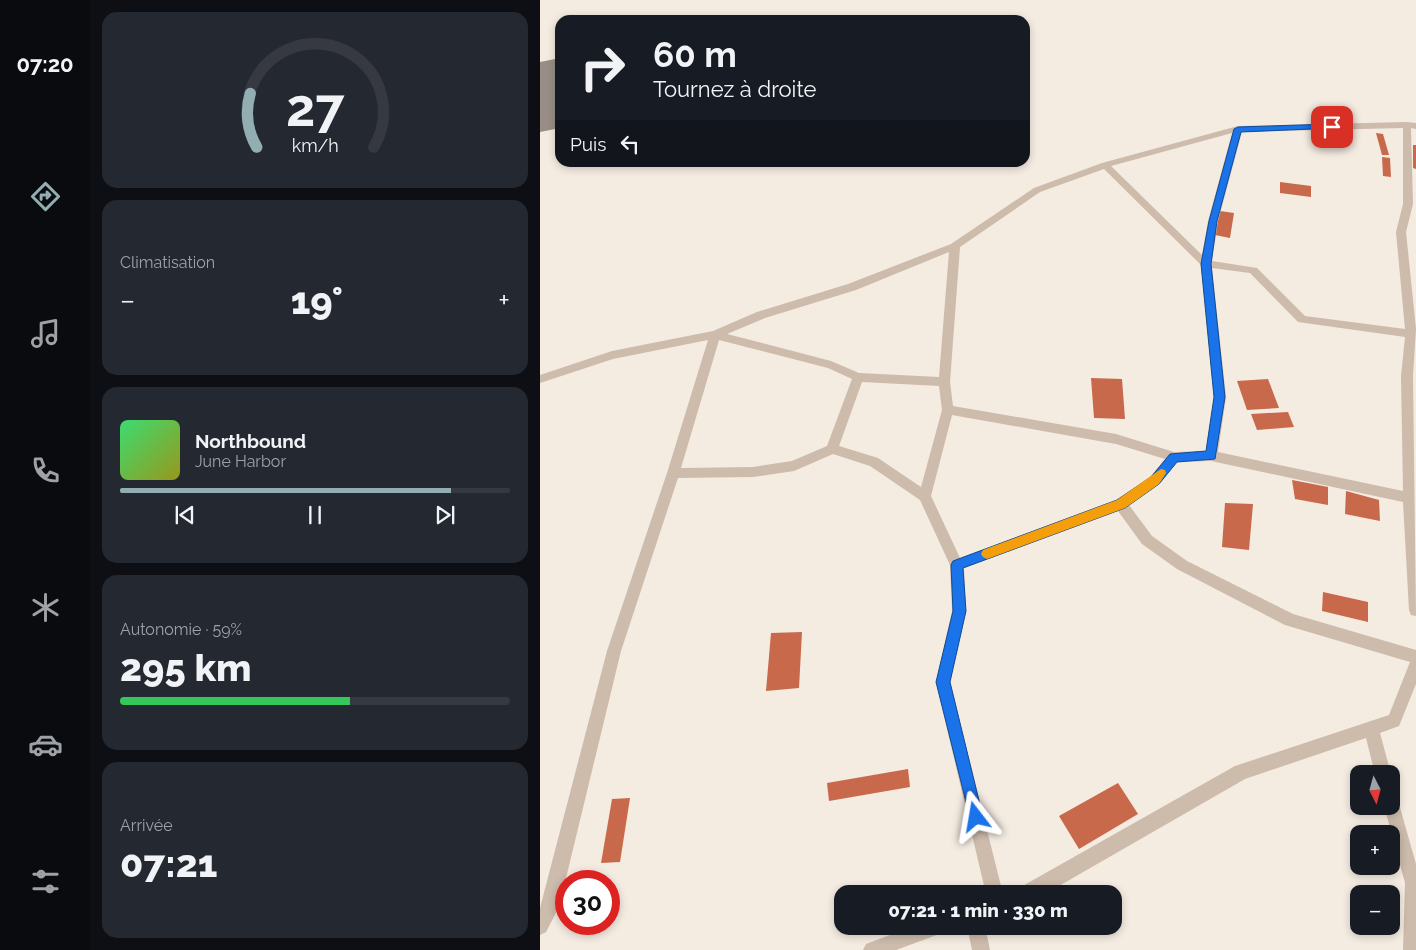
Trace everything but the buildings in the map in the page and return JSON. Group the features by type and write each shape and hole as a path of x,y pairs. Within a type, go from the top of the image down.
{"street":[{"path":"540,379 612,354 715,335 761,315 852,287 955,246 1037,190 1105,165 1238,129 1411,125 1408,204 1401,232 1412,342 1407,376 1409,498 1416,610"},
{"path":"1211,456 1220,397 1206,264 1213,221 1238,129"},
{"path":"1105,165 1206,264 1254,270 1302,319 1412,342"},
{"path":"925,496 948,410 944,382 955,246"},
{"path":"715,335 832,365 858,377 944,382"},
{"path":"540,926 550,907 614,651 673,473 715,335"},
{"path":"832,449 858,377"},
{"path":"948,410 1116,439 1174,457 1211,456 1409,498"},
{"path":"673,473 754,472 794,466 832,449 874,462 925,496 957,565 959,611 943,682 993,885"},
{"path":"957,565 1121,504 1155,480 1174,457"},
{"path":"1121,504 1147,540 1182,565 1290,620 1416,656"},
{"path":"1044,885 1241,772 1394,721 1416,666"},
{"path":"1371,729 1381,765"},
{"path":"1394,815 1414,883 1412,950"},
{"path":"872,950 914,935"},
{"path":"978,935 981,950"}],"runway":[{"path":"540,97 555,94"}],"slow traffic":[{"path":"987,554 1121,504 1155,480 1161,473"}],"route":[{"path":"976,817 943,682 959,611 957,565 1121,504 1155,480 1174,457 1211,456 1220,397 1206,264 1213,221 1238,129 1332,127"}]}
